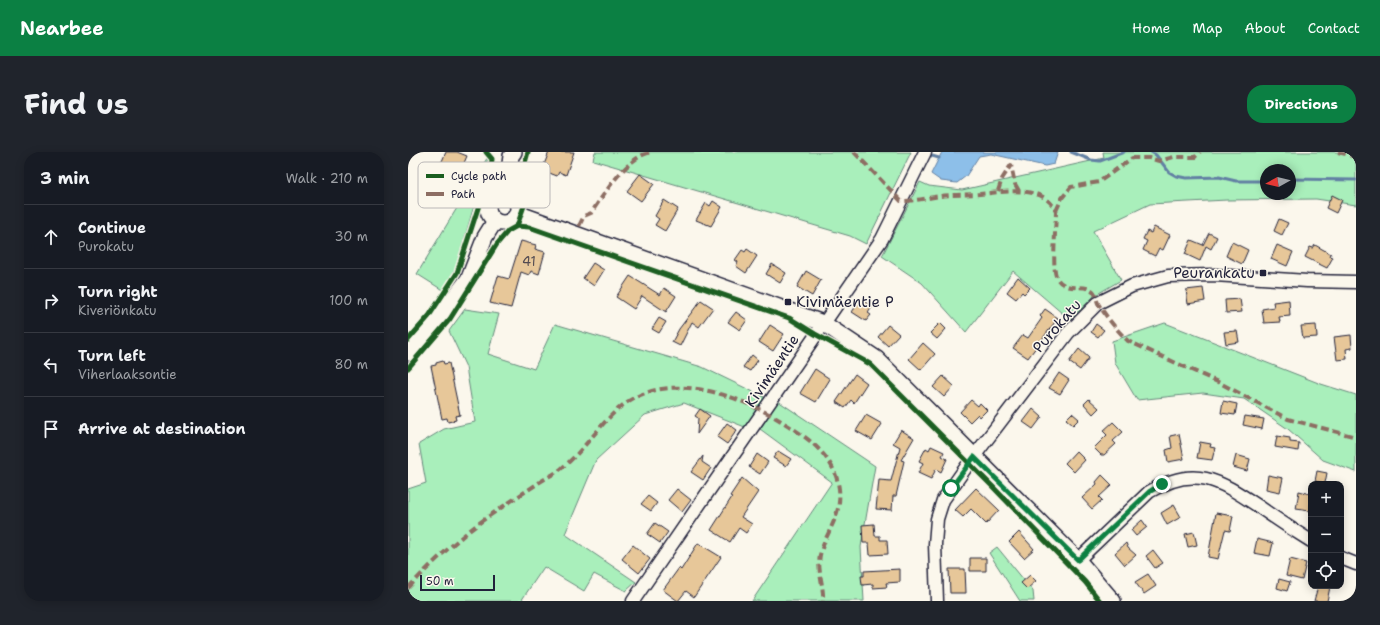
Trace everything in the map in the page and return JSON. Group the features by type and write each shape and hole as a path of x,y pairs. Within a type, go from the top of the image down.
{"street":[{"name":"Kivimäentie","path":"633,601 882,239 925,152"},
{"path":"488,208 492,218 495,221 504,223 508,222 517,213 517,208"},
{"path":"517,213 823,323 876,359 1078,560 1113,601"},
{"path":"408,353 429,332 468,278 485,237 495,221"},
{"name":"Purokatu","path":"937,601 935,544 937,519 943,500 1068,333 1098,303 1132,286 1168,276 1214,275 1307,281 1356,282"},
{"path":"1078,560 1149,492 1162,484 1177,479 1194,477 1211,479 1227,486 1308,540"},
{"path":"1344,559 1356,564"}],"green space":[{"path":"595,152 911,152 866,244 850,236 593,160"},
{"path":"1103,152 1356,152 1356,205 1316,199 1296,199 1296,164 1260,164 1260,200 1150,204 1093,231 1121,280 1094,296 1070,320 1013,271 966,332 922,283 882,256 920,182 929,186 962,190 1104,158"},
{"path":"457,208 473,208 456,267 444,291 417,274"},
{"path":"465,309 499,314 488,354 534,369 555,324 702,367 766,398 745,427 684,403 645,415 596,460 565,534 636,582 626,591 594,574 584,591 544,567 521,601 408,601 408,489 426,483 419,444 444,429 475,422 466,367 449,331"},
{"path":"1165,323 1321,384 1356,395 1356,472 1323,460 1288,429 1244,399 1203,393 1137,400 1115,363 1112,341"},
{"path":"778,401 875,466 861,547 864,601 752,601 832,482 760,429"},
{"path":"997,547 1033,591 1034,601 1020,601 989,553"}],"water":[{"path":"942,152 1058,152 1054,164 1045,166 991,154 979,156 966,176 957,183 941,181 931,174"}],"building":[{"path":"446,152 457,152 467,156 464,162 442,162"},
{"path":"549,152 574,152 566,175 559,172 557,176 550,173 550,162 545,162"},
{"path":"640,174 654,184 641,201 627,191"},
{"path":"1332,195 1342,200 1336,213 1326,208"},
{"path":"664,200 678,209 665,231 655,225 659,219 655,216"},
{"path":"713,201 722,207 711,226 696,220 706,203 710,206"},
{"path":"1279,219 1288,223 1282,235 1274,231"},
{"path":"1154,227 1170,235 1163,250 1159,248 1155,256 1143,250 1147,241 1143,239 1147,231 1151,233"},
{"path":"1209,233 1217,237 1211,249 1206,246 1200,261 1185,254 1191,240 1203,245"},
{"path":"521,241 536,245 535,249 545,252 539,274 531,271 529,275 521,272 511,308 490,303 498,276 509,279"},
{"path":"1232,242 1248,250 1242,264 1226,256"},
{"path":"1277,245 1293,252 1287,266 1271,259"},
{"path":"1315,245 1331,254 1330,256 1333,257 1327,268 1305,257 1310,247 1313,248"},
{"path":"747,249 757,256 746,273 736,266 738,262 735,260 742,250 745,252"},
{"path":"593,263 604,270 594,286 583,278"},
{"path":"772,264 786,273 780,283 766,274"},
{"path":"806,271 821,280 812,296 797,287"},
{"path":"630,276 660,295 664,288 676,296 666,312 642,296 634,309 616,297"},
{"path":"1018,277 1030,288 1024,294 1022,292 1016,299 1007,292"},
{"path":"1203,288 1205,301 1188,304 1186,290"},
{"path":"861,299 872,307 868,313 871,315 866,321 852,312"},
{"path":"1240,299 1242,312 1226,313 1225,300"},
{"path":"701,300 713,308 699,327 692,322 680,346 672,342 679,329"},
{"path":"1289,300 1290,316 1279,317 1280,322 1264,323 1262,309 1274,307 1273,302"},
{"path":"1045,309 1058,318 1028,358 1013,348 1023,335 1028,338 1042,318 1040,316"},
{"path":"736,312 747,320 740,330 728,322"},
{"path":"659,318 666,322 659,333 652,329"},
{"path":"940,323 946,329 937,339 930,333"},
{"path":"1096,324 1104,330 1098,337 1091,332"},
{"path":"770,325 784,334 773,351 759,342"},
{"path":"888,325 899,334 888,346 878,337"},
{"path":"1316,325 1317,337 1303,338 1301,326"},
{"path":"1237,331 1239,342 1226,344 1224,332"},
{"path":"1351,335 1352,348 1346,349 1347,359 1337,360 1334,337"},
{"path":"923,343 935,354 921,370 909,359"},
{"path":"1079,349 1089,358 1080,370 1069,362"},
{"path":"752,355 758,360 750,371 743,367"},
{"path":"443,361 444,364 449,363 460,415 455,416 456,420 448,422 447,418 442,419 431,366"},
{"path":"815,369 830,379 816,402 800,393"},
{"path":"1059,373 1069,380 1060,394 1049,388"},
{"path":"855,374 867,383 854,403 851,400 845,408 836,402"},
{"path":"943,376 954,386 944,397 933,387"},
{"path":"1089,399 1099,408 1093,414 1084,404"},
{"path":"971,400 978,406 980,403 987,410 980,417 978,414 970,422 960,412"},
{"path":"1223,401 1237,404 1235,415 1221,413"},
{"path":"700,409 710,416 697,434 698,418 695,416"},
{"path":"1033,409 1042,417 1033,429 1023,422"},
{"path":"1072,413 1079,419 1073,425 1066,419"},
{"path":"866,415 882,424 872,440 856,431"},
{"path":"1245,416 1264,419 1262,429 1243,425"},
{"path":"1113,422 1123,432 1113,441 1116,444 1104,455 1101,455 1094,448 1107,435 1103,431"},
{"path":"727,423 737,430 727,444 717,437"},
{"path":"901,430 914,438 901,460 904,461 896,496 893,496 892,510 876,509 879,480 891,481 900,447 893,443"},
{"path":"1179,434 1184,459 1168,462 1166,450 1172,448 1170,436"},
{"path":"1277,436 1290,438 1290,442 1299,443 1298,451 1275,447"},
{"path":"1200,442 1211,444 1210,447 1215,448 1212,460 1197,458"},
{"path":"931,446 944,452 942,456 947,459 941,472 936,469 931,479 918,473 923,463 919,461 926,448 929,450"},
{"path":"778,451 791,459 786,466 773,458"},
{"path":"1076,451 1085,460 1074,472 1065,463"},
{"path":"757,454 768,462 760,474 749,467"},
{"path":"1236,455 1250,459 1247,471 1233,467"},
{"path":"703,456 702,462 711,468 703,480 691,472"},
{"path":"1317,471 1327,473 1325,481 1315,481"},
{"path":"1102,475 1112,485 1099,497 1102,500 1092,509 1082,498 1097,484 1096,482"},
{"path":"1268,475 1283,478 1280,492 1266,489"},
{"path":"742,478 758,492 741,517 752,524 746,533 739,528 730,542 711,530"},
{"path":"976,488 999,510 986,524 971,509 963,517 955,510"},
{"path":"677,489 691,500 682,512 668,500"},
{"path":"1299,491 1308,493 1308,511 1296,509"},
{"path":"648,496 657,503 651,511 641,504"},
{"path":"1174,505 1181,517 1167,525 1161,513"},
{"path":"1216,513 1233,516 1230,531 1225,530 1218,559 1208,557"},
{"path":"1142,520 1147,527 1136,536 1131,530"},
{"path":"655,523 668,532 660,543 647,534"},
{"path":"874,524 875,536 880,536 880,540 887,540 888,554 870,555 869,543 863,543 862,525"},
{"path":"1019,532 1034,549 1024,558 1009,542"},
{"path":"1194,532 1197,545 1188,547 1185,534"},
{"path":"1257,539 1273,543 1270,556 1254,553"},
{"path":"698,543 721,557 694,597 686,591 678,601 663,590 679,568 681,570"},
{"path":"1126,543 1128,548 1136,555 1125,565 1115,553"},
{"path":"633,545 650,559 639,573 622,559"},
{"path":"1153,550 1163,563 1155,568 1146,556"},
{"path":"970,558 986,558 986,571 970,571"},
{"path":"1290,559 1306,563 1302,580 1286,576"},
{"path":"900,569 900,582 886,583 887,587 873,588 873,584 862,585 861,576 864,576 864,571"},
{"path":"949,569 965,569 966,593 950,593"},
{"path":"1148,574 1156,586 1144,594 1135,582"},
{"path":"1030,575 1036,581 1027,589 1021,583"},
{"path":"1279,579 1290,582 1287,591 1277,588"},
{"path":"1317,589 1330,589 1327,601 1314,601"}],"waterway":[{"path":"1071,152 1091,160 1100,161 1124,152"},
{"path":"1151,152 1156,155 1169,172 1176,176 1186,178 1219,177 1236,181 1260,181"},
{"path":"932,156 939,158"},
{"path":"1296,179 1356,180"}],"marked path":[{"path":"579,226 584,216 591,213 617,176 634,160 652,152"},
{"path":"854,152 901,201 945,195 1011,191 1033,193 1042,197 1050,202 1056,211 1054,245 1056,276 1061,283 1067,286 1087,288 1093,291 1105,315 1128,341 1220,383 1288,419 1356,437"},
{"path":"1056,211 1062,198 1071,187 1099,182 1132,158 1149,158 1159,161 1174,157 1195,157 1200,152"},
{"path":"1338,152 1356,157"},
{"path":"998,191 1002,179 1011,165 1015,184 1019,191"},
{"path":"408,588 425,570 482,521 562,468 577,454 617,410 635,397 656,390 677,388 699,389 721,394 763,411 781,421 810,441 826,457 836,477 839,489 839,499 836,516 823,546 819,561 823,601"}],"cycle path":[{"path":"486,152 492,159 492,162"},
{"path":"525,162 528,152"},
{"path":"408,340 429,316 457,273 478,208"},
{"path":"517,226 523,208"},
{"path":"408,368 450,319 497,244 508,231 517,226 529,227 789,318 870,364 993,487 1085,582 1100,601"}],"place":[{"name":"Peurankatu","path":"1263,273"},
{"name":"Kivimäentie P","path":"788,302"}],"route":[{"path":"951,488 974,457 1078,560 1149,492 1162,484"}]}
